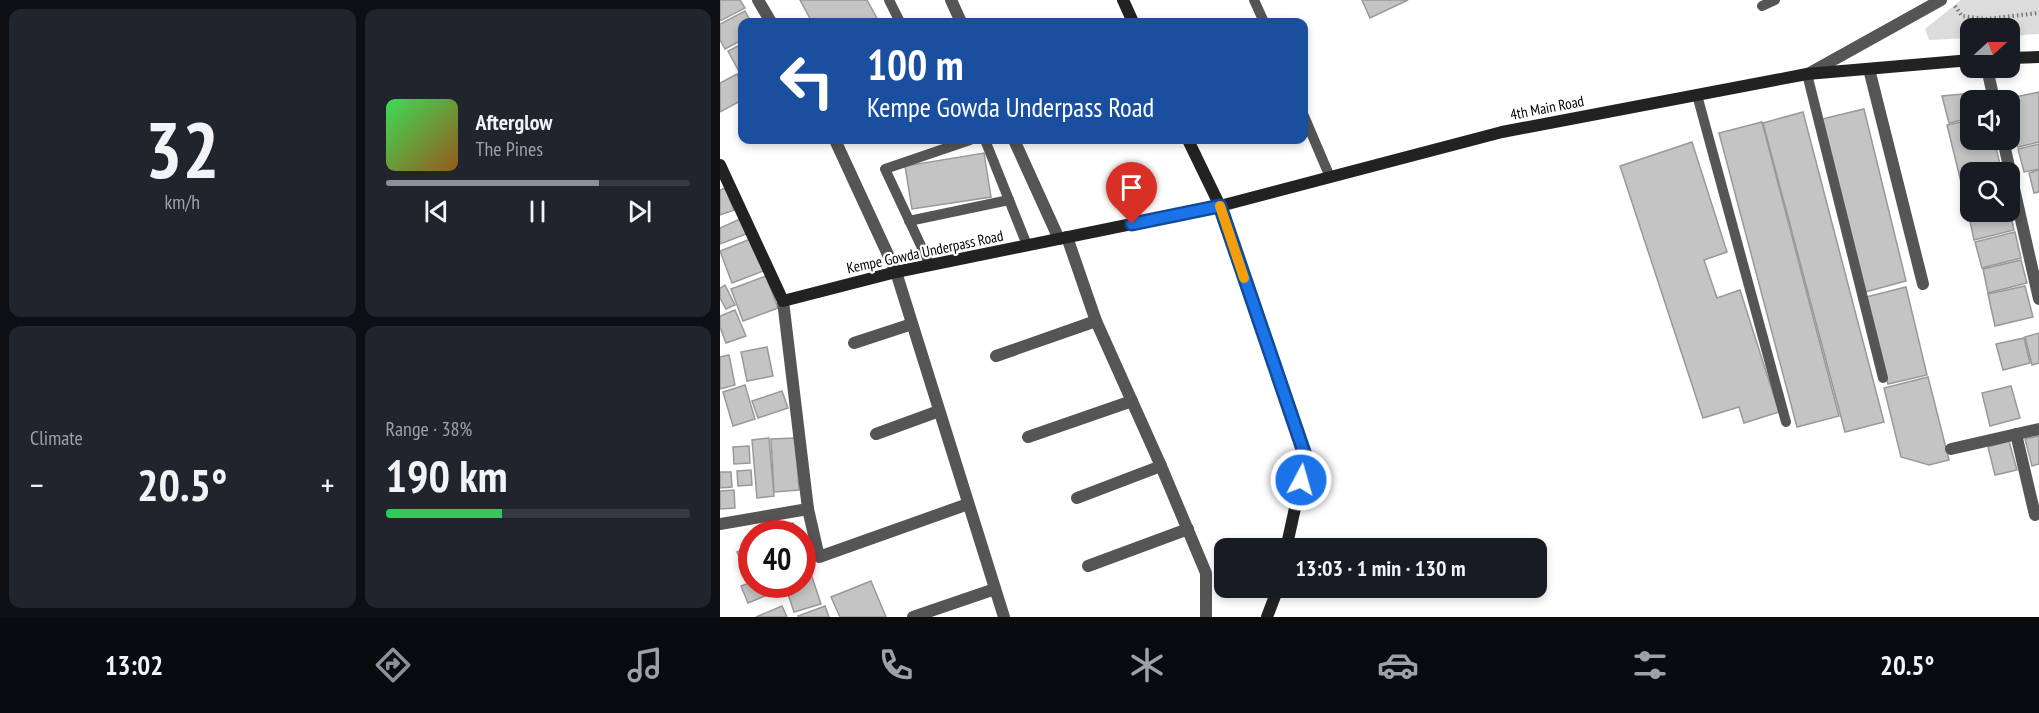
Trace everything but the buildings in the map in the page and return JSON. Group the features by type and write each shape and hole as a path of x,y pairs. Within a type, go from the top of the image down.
{"street":[{"path":"758,0 769,18"},
{"path":"951,0 960,18"},
{"path":"1123,0 1131,18"},
{"name":"4th Main Road","path":"1220,206 1502,132 1807,74 1941,0"},
{"path":"2020,58 2039,57"},
{"path":"1807,74 1960,61"},
{"path":"1869,69 1923,284"},
{"path":"837,144 896,272 1004,617"},
{"path":"1016,144 1063,238 1096,321 1206,573 1206,617"},
{"path":"1190,144 1220,206 1306,458 1288,538"},
{"path":"2005,150 2039,299"},
{"path":"720,165 783,301 808,509 819,557 968,504"},
{"name":"Kempe Gowda Underpass Road","path":"783,301 896,272 1220,206"},
{"path":"996,356 1096,321"},
{"path":"854,343 912,324"},
{"path":"1028,437 1132,401"},
{"path":"876,434 939,411"},
{"path":"1951,449 2039,429"},
{"path":"2016,434 2036,515"},
{"path":"1077,498 1161,466"},
{"path":"720,524 808,509"},
{"path":"1088,566 1188,529"},
{"path":"913,617 995,589"},
{"path":"1267,617 1274,598"}],"lane":[{"path":"889,0 898,18"},
{"path":"1254,0 1262,18"},
{"path":"1762,6 1775,0"},
{"path":"1807,74 1883,378"},
{"path":"1696,95 1786,422"},
{"path":"1308,125 1330,177"},
{"path":"930,265 885,169 958,144"},
{"path":"987,144 1027,245"},
{"path":"909,221 1009,201"}],"path":[{"path":"1950,0 1962,16 1986,19 2039,13"}],"shaded area":[{"path":"1961,0 2039,0 2039,34 2020,35 2020,18 1960,18 1960,39 1929,40 1925,29"}],"slow traffic":[{"path":"1220,206 1244,278"}],"route":[{"path":"1132,224 1220,206 1306,458 1301,480"}]}
